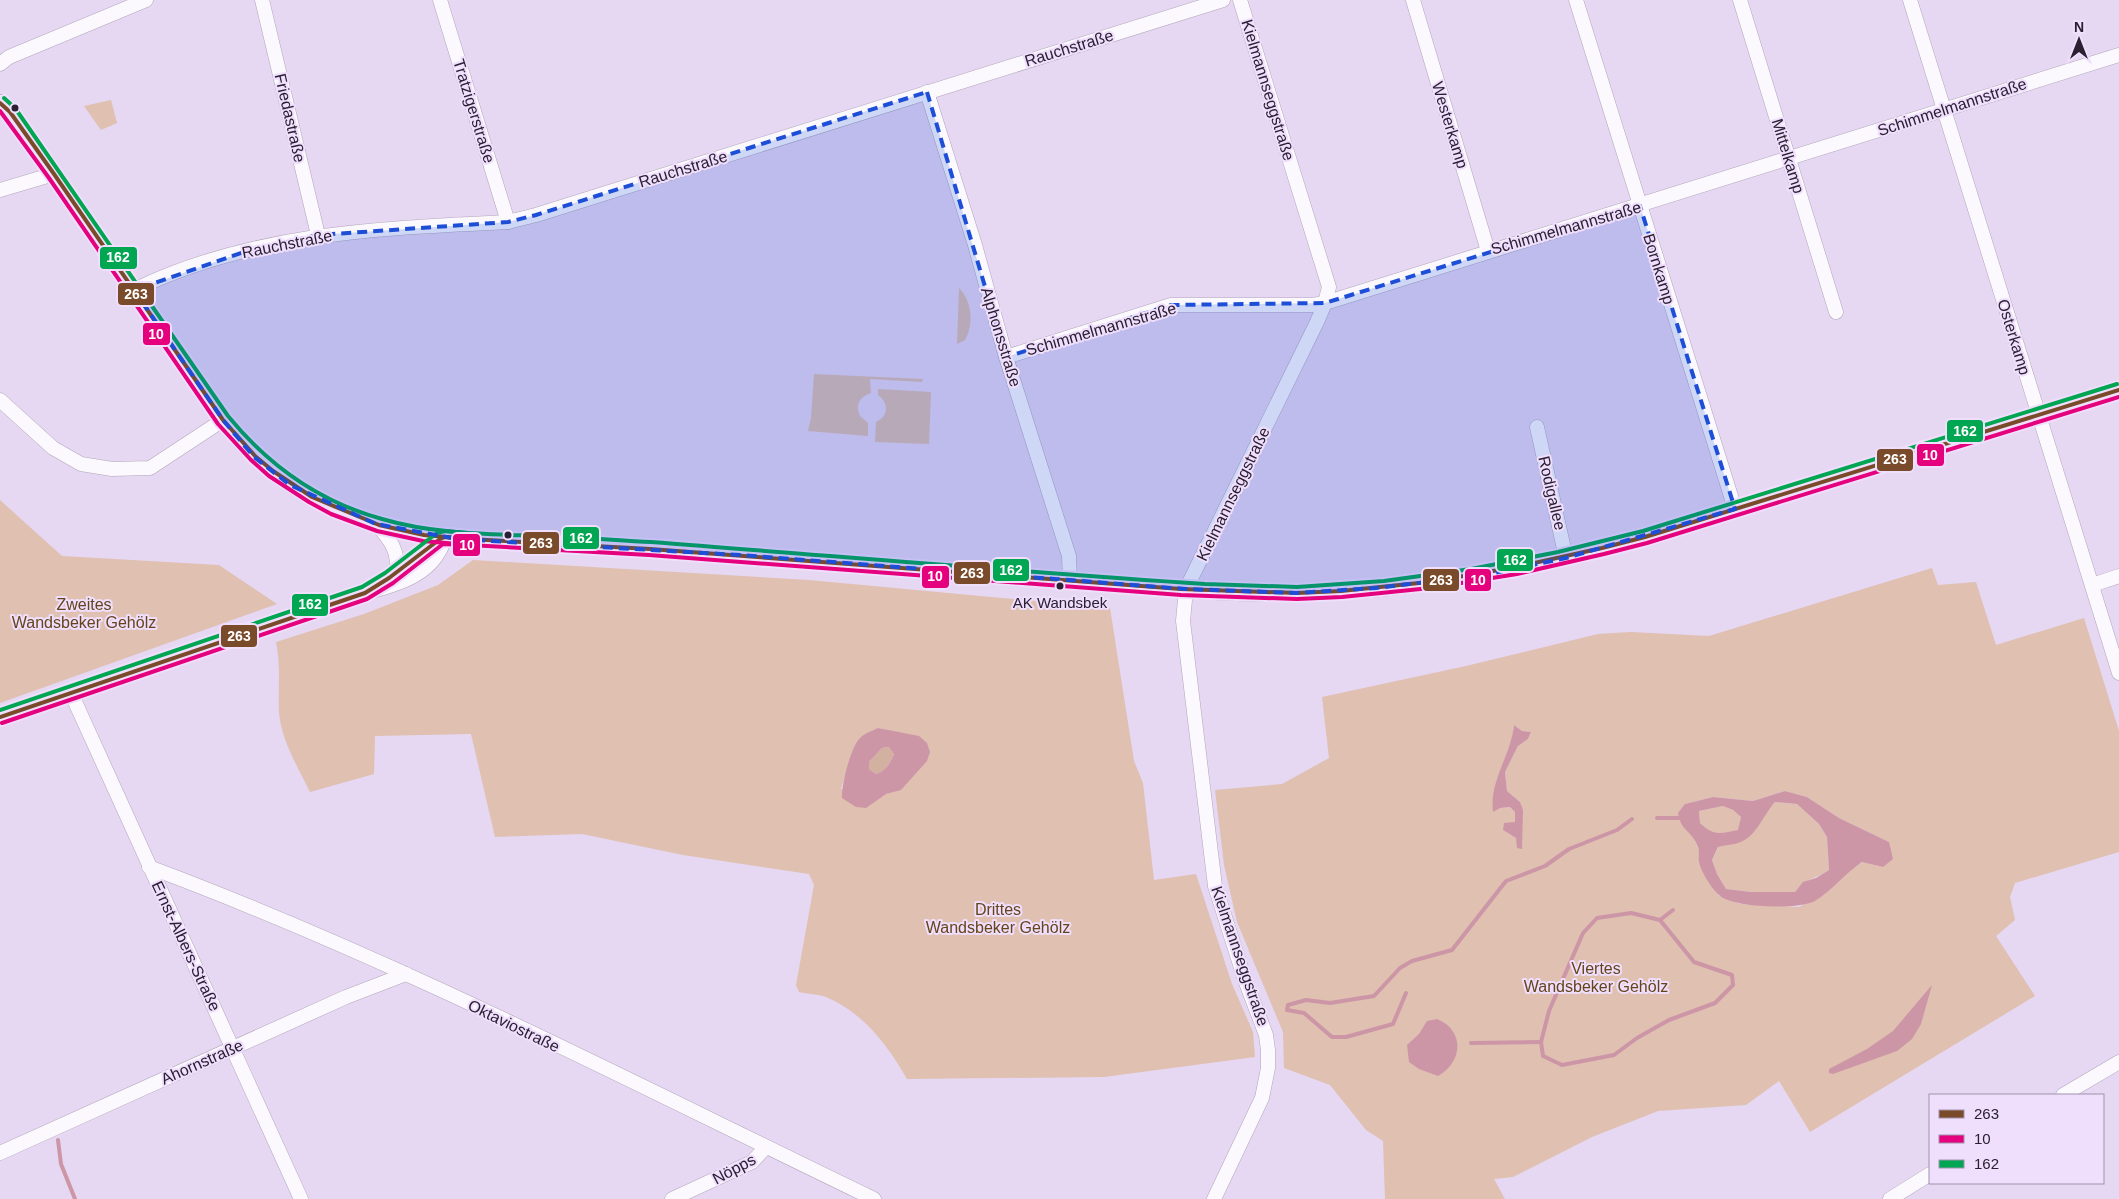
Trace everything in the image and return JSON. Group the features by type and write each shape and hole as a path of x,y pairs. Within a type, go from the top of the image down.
{"main road":[{"path":"0,103 10,112 54,174 223,420 254,457 290,486 338,510 376,524 445,537 740,555 1070,582 1186,589 1296,593 1376,588 1485,575 1566,558 1645,537 2119,390"}],"street":[{"path":"0,64 9,57 146,0"},
{"name":"Friedastraße","path":"262,0 318,235"},
{"name":"Tratzigerstraße","path":"440,0 508,222"},
{"name":"Rauchstraße","path":"134,290 185,269 247,251 318,235 508,222 536,215 1223,0"},
{"name":"Kielmannseggstraße","path":"1214,1199 1262,1098 1268,1068 1268,1050 1266,1034 1245,980 1215,886 1183,621 1186,589 1326,303 1329,287 1240,0"},
{"name":"Westerkamp","path":"1413,0 1488,251"},
{"name":"Bornkamp","path":"1576,0 1735,509"},
{"name":"Mittelkamp","path":"1740,0 1836,312"},
{"name":"Osterkamp","path":"1910,0 2119,673"},
{"name":"Schimmelmannstraße","path":"1006,357 1171,305 1312,306 1326,303 1488,251 1790,160 1943,109 2119,55"},
{"name":"Alphonsstraße","path":"928,92 975,245 1006,357 1069,556 1070,582"},
{"path":"0,190 54,174"},
{"path":"0,400 53,448 81,464 112,469 150,468 223,420"},
{"name":"Rodigallee","path":"1537,428 1566,558"},
{"path":"376,524 394,546 398,559 396,573"},
{"path":"364,593 396,573 429,546 445,537"},
{"path":"0,717 364,593 402,582 425,569 436,557 445,537"},
{"path":"2092,584 2119,576"},
{"name":"Ernst-Albers-Straße","path":"72,693 149,867 301,1199"},
{"name":"Oktaviostraße","path":"149,867 202,887 406,974 874,1199"},
{"name":"Ahornstraße","path":"0,1153 346,997 406,974"},
{"path":"2065,1094 2119,1062"},
{"name":"Nöpps","path":"672,1199 752,1162 766,1147"},
{"path":"1890,1199 1929,1175"}],"highlighted area":[{"path":"927,92 1006,357 1171,305 1325,303 1640,206 1735,509 1566,558 1485,575 1376,588 1296,593 1186,589 740,555 457,539 376,524 290,485 254,457 223,420 134,290 247,251 318,235 508,222 536,215"}],"green space":[{"path":"111,100 117,123 101,130 84,106"},
{"path":"959,288 967,299 969,306 970,327 965,340 957,344"},
{"path":"814,374 923,379 922,382 870,379 871,393 861,399 858,405 860,416 868,423 868,436 808,431 811,418"},
{"path":"878,389 931,392 929,444 875,442 876,422 883,416 886,409 882,398 878,395"},
{"name":"Zweites Wandsbeker Gehölz","path":"0,500 62,556 219,565 277,604 0,703"},
{"name":"Drittes Wandsbeker Gehölz","path":"473,560 809,580 1110,608 1134,761 1143,783 1154,880 1196,874 1232,984 1253,1032 1255,1057 1104,1077 907,1079 892,1055 874,1032 852,1012 826,997 799,992 796,985 814,885 809,874 683,855 582,834 495,837 471,734 375,736 374,774 310,792 291,753 280,722 276,642 364,614 438,585","holes":["878,728 895,732 901,789 886,794 841,789 855,745"]},
{"name":"Viertes Wandsbeker Gehölz","path":"1932,568 1938,585 1976,582 1996,645 2084,618 2119,731 2119,852 2015,883 2010,897 2015,920 1996,936 2035,996 1810,1132 1779,1081 1746,1105 1658,1111 1592,1137 1513,1177 1494,1179 1505,1199 1385,1199 1383,1141 1366,1130 1330,1085 1284,1068 1283,1032 1237,922 1224,865 1215,790 1282,784 1329,758 1322,697 1466,666 1598,634 1631,632 1709,636","holes":["1514,725 1522,731 1531,732 1528,739 1518,746 1505,772 1507,791 1520,802 1516,838 1503,830 1516,822 1515,812 1510,807 1500,808 1496,782 1512,739","1785,791 1807,797 1839,818 1889,842 1883,867 1863,862 1851,869 1829,890 1799,907 1741,904 1719,896 1705,876 1699,863 1699,850 1693,836 1685,804 1713,797 1753,801"]},
{"path":"1775,802 1797,804 1819,824 1827,837 1829,870 1806,882 1795,892 1751,892 1726,889 1717,874 1712,860 1719,846 1742,840 1748,836"},
{"path":"1723,806 1733,810 1741,817 1739,830 1718,834 1705,828 1700,823 1699,811"}],"shaded area":[{"path":"1514,725 1522,731 1531,732 1528,739 1518,746 1505,772 1507,791 1520,802 1523,810 1522,849 1517,848 1516,838 1503,830 1504,823 1515,822 1515,812 1510,807 1500,808 1493,812 1494,790 1509,747"},
{"path":"878,728 919,736 927,743 930,752 927,761 901,790 886,794 866,808 856,807 842,798 850,757 860,738","holes":["889,747 894,754 891,761 882,771 876,774 869,769 869,762 882,748"]},
{"path":"890,747 894,754 885,769 876,774 869,769 869,762 882,748"},
{"path":"1785,791 1807,797 1839,818 1889,842 1893,859 1883,867 1862,862 1821,897 1807,904 1766,906 1737,903 1726,899 1716,892 1704,875 1699,862 1699,851 1696,841 1684,828 1678,813 1685,804 1713,797 1753,801","holes":["1775,802 1797,804 1819,824 1827,837 1829,870 1816,878 1803,882 1795,892 1751,892 1726,889 1717,874 1712,860 1718,847 1738,843 1750,836","1723,806 1733,810 1741,817 1738,830 1718,833 1709,830 1700,823 1699,811"]},
{"path":"1932,985 1921,1024 1912,1039 1897,1051 1833,1074 1829,1073 1829,1069 1867,1049 1893,1031"},
{"path":"1437,1019 1453,1031 1457,1047 1452,1063 1438,1076 1419,1069 1409,1062 1407,1045 1419,1034 1427,1021"}],"waterway":[{"path":"1657,818 1679,818"},
{"path":"1406,993 1393,1024 1346,1037 1332,1037 1304,1013 1287,1010 1288,1005 1306,1000 1330,1003 1374,996 1400,968 1412,961 1452,950 1506,881 1545,866 1569,849 1617,830 1632,819"},
{"path":"1660,920 1673,910"},
{"path":"1631,913 1660,920 1694,962 1732,975 1733,985 1715,1003 1669,1020 1637,1038 1614,1055 1562,1065 1543,1056 1541,1042 1549,1011 1583,933 1597,918 1631,913"},
{"path":"1471,1043 1541,1042"},
{"path":"58,1140 61,1164 75,1199"}],"transit line":[{"name":"162","path":"4,98 15,108 228,416 244,434 278,466 317,492 359,512 421,528 479,534 651,542 1205,584 1297,587 1384,581 1471,569 1558,552 1643,531 2117,384"},
{"name":"263","path":"0,103 10,112 54,174 223,420 255,456 273,471 312,497 379,525 424,535 650,549 1181,589 1297,593 1341,591 1429,582 1516,567 1645,537 2119,390"},
{"name":"10","path":"0,111 49,178 218,424 251,460 269,476 331,514 377,531 423,541 649,555 1181,595 1297,599 1342,597 1430,588 1517,574 1647,543 2119,397"},
{"name":"162","path":"0,710 362,587 385,573 437,533 445,531 467,533"},
{"name":"263","path":"0,717 365,593 389,578 440,539 445,537 466,539"},
{"name":"10","path":"2,723 367,599 393,583 443,544 465,545"}],"place":[{"name":"AK Wandsbek","path":"1060,586"}]}
